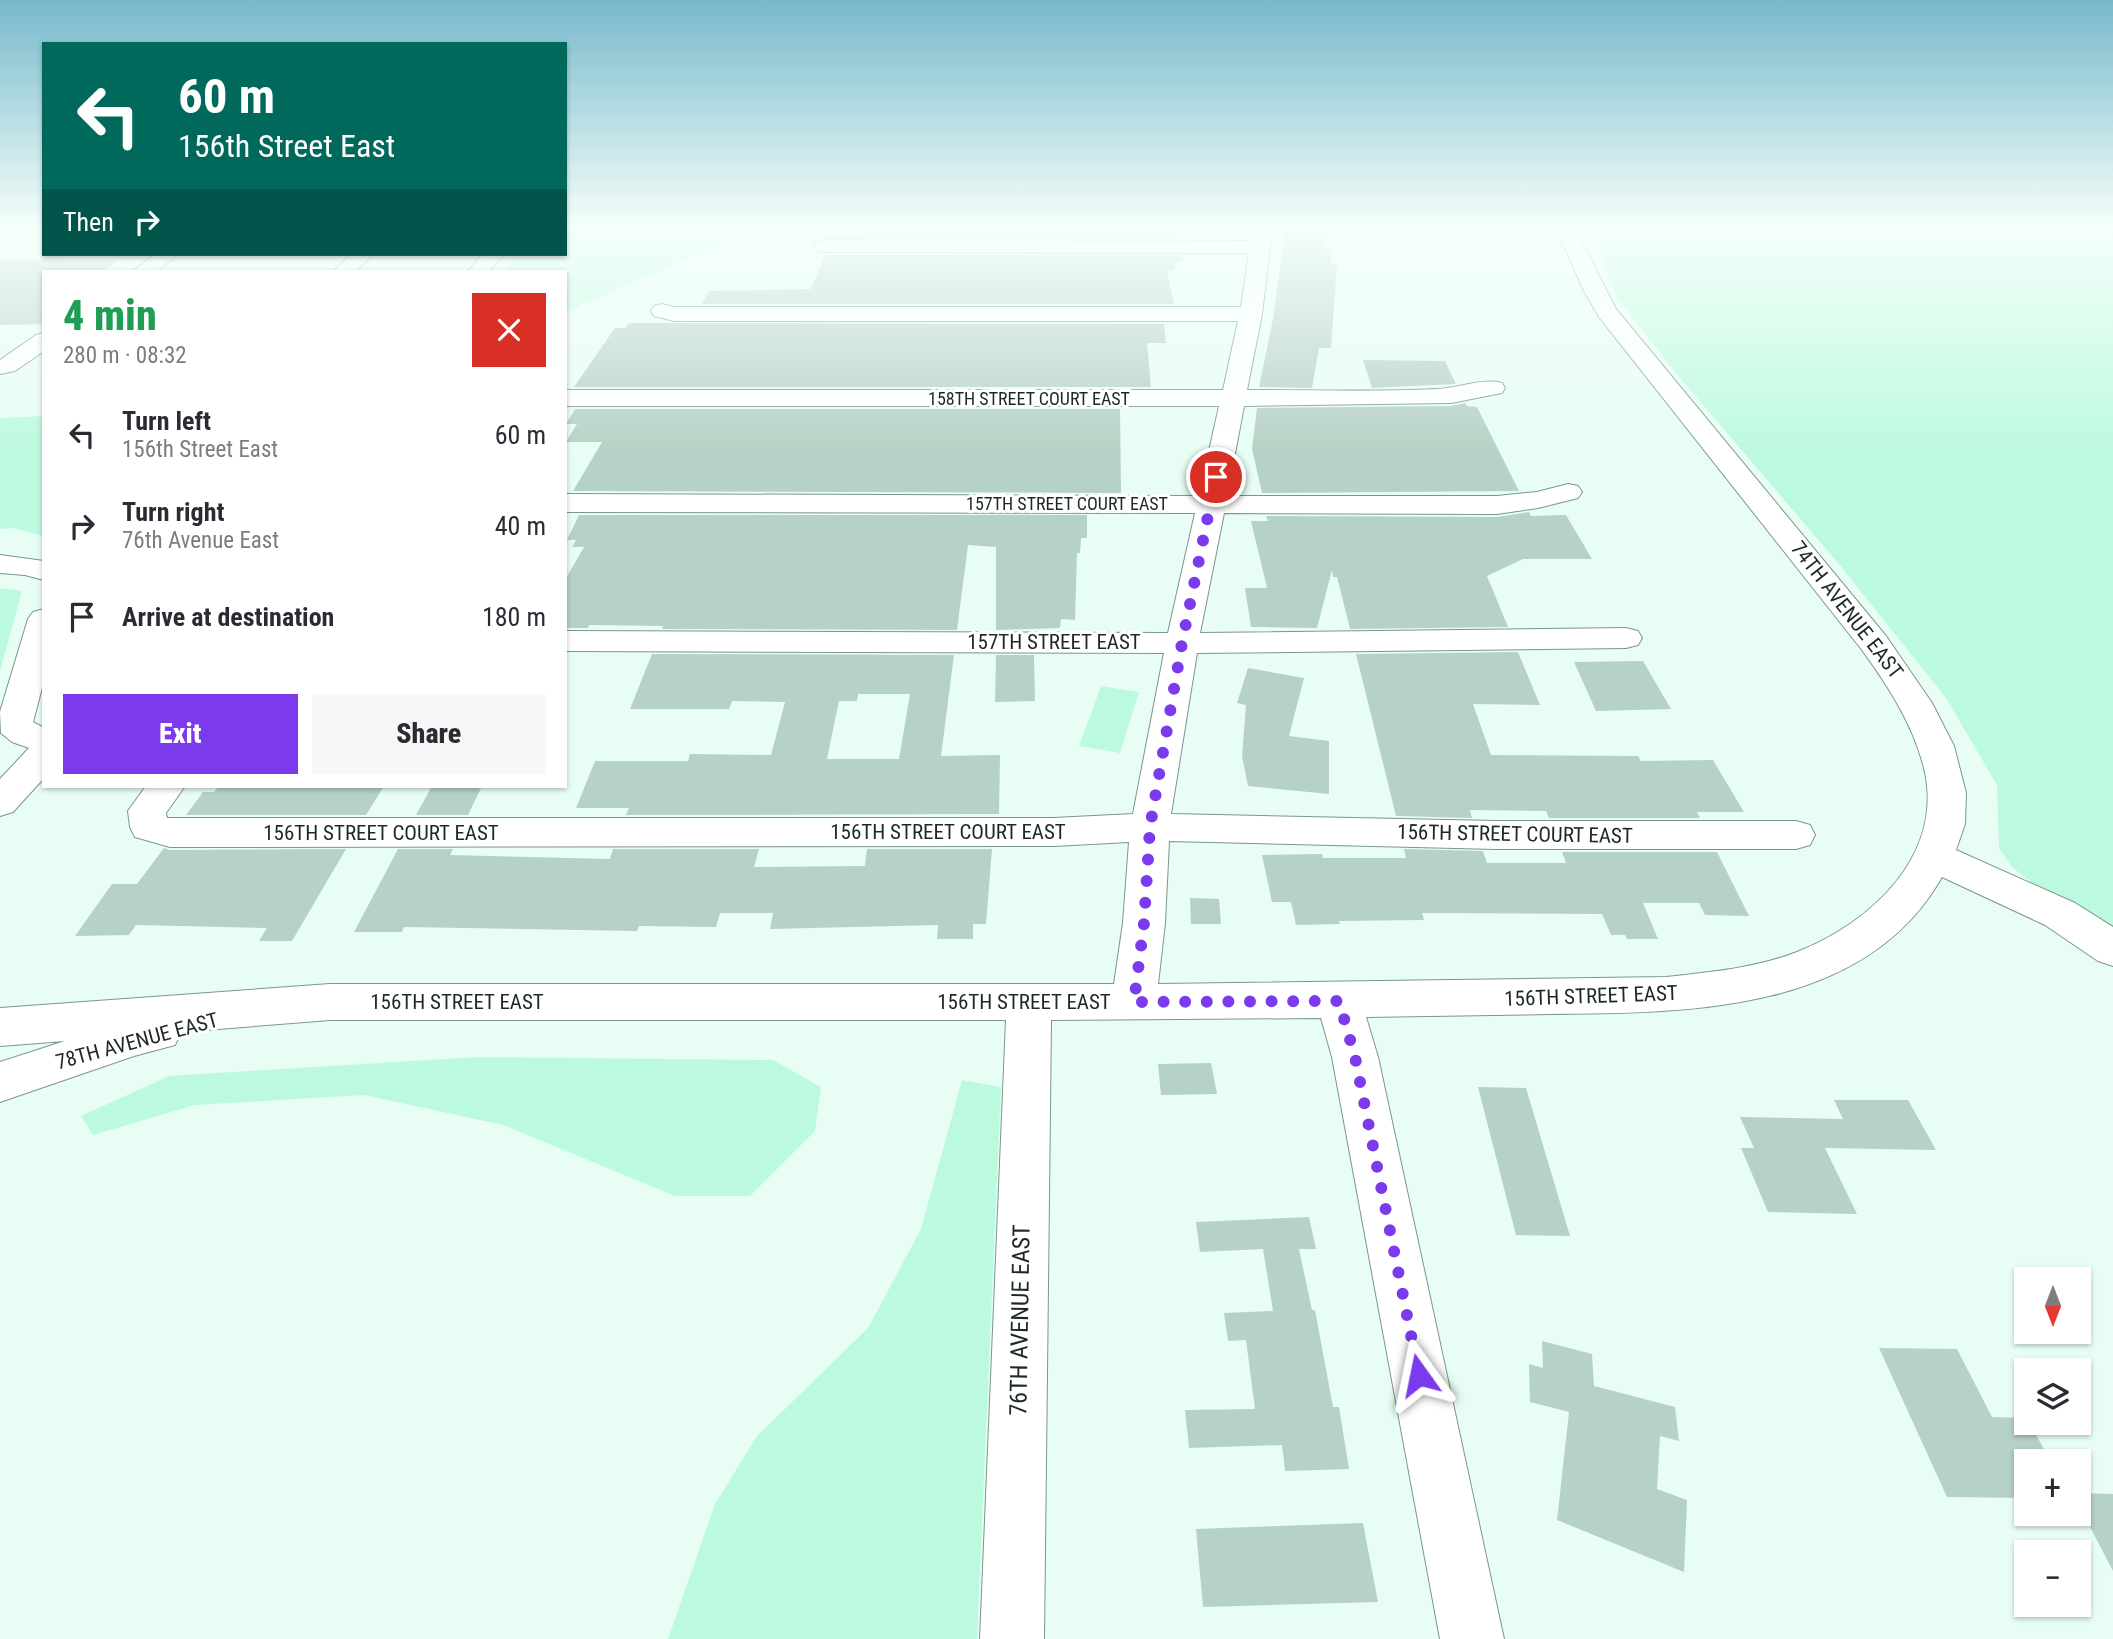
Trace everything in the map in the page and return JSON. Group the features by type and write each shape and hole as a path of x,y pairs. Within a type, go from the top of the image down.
{"street":[{"path":"1134,1002 1144,923 1150,827 1182,643 1253,301"},
{"name":"74TH AVENUE EAST","path":"1601,301 1874,643 1910,692 1935,742 1944,781 1948,818 1933,856"},
{"path":"662,311 674,314 1251,314"},
{"path":"0,367 7,366 42,341"},
{"name":"158TH STREET COURT EAST","path":"567,398 1402,398 1451,396 1493,388"},
{"name":"157TH STREET COURT EAST","path":"567,503 1497,505 1538,500 1568,492"},
{"path":"0,564 40,570"},
{"path":"42,626 14,725 25,734 42,739"},
{"name":"157TH STREET EAST","path":"567,642 1182,643 1626,638"},
{"path":"0,803 42,756"},
{"name":"156TH STREET COURT EAST","path":"164,788 147,811 149,827 170,833 1054,832 1150,827 1509,835 1796,835"},
{"path":"1933,856 2060,914 2113,948"},
{"name":"156TH STREET EAST","path":"277,1005 330,1002 1339,1001 1666,995 1721,990 1769,980 1824,959 1868,934 1895,913 1916,886 1933,856"},
{"path":"1339,1001 1358,1071 1472,1639"},
{"name":"76TH AVENUE EAST","path":"1012,1639 1030,1002"},
{"path":"0,1027 277,1005"},
{"name":"78TH AVENUE EAST","path":"0,1082 134,1037 277,1005"}],"green space":[{"path":"567,301 589,301 567,311"},
{"path":"1620,301 2113,301 2113,927 2033,884 2012,867 1999,848 1997,785 1946,698 1838,563 1674,371"},
{"path":"42,416 42,536 12,528 0,529 0,418"},
{"path":"0,588 22,591 0,671"},
{"path":"1101,686 1139,692 1120,753 1079,746"},
{"path":"476,1057 773,1060 821,1087 815,1131 750,1196 675,1196 503,1125 364,1095 195,1105 93,1135 81,1116 169,1076"},
{"path":"962,1080 1001,1087 977,1639 668,1639 715,1504 757,1436 868,1328 921,1229"}],"building":[{"path":"0,301 42,301 42,324 0,325"},
{"path":"703,301 1173,301 1174,304 702,304"},
{"path":"1275,301 1334,301 1331,348 1319,348 1312,388 1259,387"},
{"path":"629,323 1164,324 1166,343 1147,343 1151,387 574,387 615,328 625,328"},
{"path":"1363,360 1445,361 1456,384 1372,388"},
{"path":"1465,403 1467,406 1477,407 1519,491 1262,493 1252,449 1257,408 1451,406"},
{"path":"575,409 1120,409 1121,493 573,491 602,442 567,442 577,424 567,422"},
{"path":"1529,512 1531,516 1566,515 1592,559 1523,559 1487,576 1508,627 1350,629 1337,577 1333,577 1332,570 1317,628 1251,627 1245,588 1267,588 1251,521 1268,521 1266,516 1497,517"},
{"path":"579,515 1087,515 1087,538 1081,538 1080,553 1077,553 1075,620 1061,619 1060,628 996,630 996,547 968,545 957,630 662,629 663,626 589,625 588,628 567,628 567,577 584,547 572,547 576,540 567,540"},
{"path":"1518,652 1540,705 1473,704 1491,755 1638,756 1641,761 1713,760 1744,812 1697,812 1700,818 1549,818 1546,811 1470,810 1472,818 1396,816 1356,654"},
{"path":"652,654 954,655 941,756 1000,755 999,814 626,815 629,808 576,808 595,761 688,761 690,754 771,755 785,702 732,701 729,709 630,709","holes":["858,694 910,694 899,759 827,759 839,701 857,701"]},
{"path":"996,655 1034,655 1035,701 995,702"},
{"path":"1643,661 1671,709 1596,711 1574,662"},
{"path":"1248,668 1304,678 1289,736 1329,741 1329,794 1248,786 1242,756 1246,705 1237,703"},
{"path":"217,788 383,788 366,815 186,815 203,792 214,792"},
{"path":"431,788 481,788 468,815 416,815"},
{"path":"164,848 346,849 292,941 259,941 267,928 136,925 129,935 75,936 112,884 137,884"},
{"path":"398,849 453,849 450,855 610,859 613,849 759,849 754,867 865,866 867,849 992,849 986,924 973,924 973,939 937,939 938,925 770,929 773,913 720,913 716,927 639,926 637,931 404,927 402,932 354,932"},
{"path":"1404,849 1483,851 1487,863 1566,863 1562,852 1717,852 1749,916 1705,915 1699,903 1643,903 1658,939 1627,939 1625,935 1611,935 1602,914 1422,913 1424,920 1339,921 1340,924 1296,925 1291,902 1272,902 1262,855 1322,854 1323,858 1406,858"},
{"path":"1190,898 1219,899 1221,924 1191,924"},
{"path":"1211,1063 1217,1094 1161,1095 1158,1064"},
{"path":"1478,1087 1526,1088 1570,1236 1516,1235"},
{"path":"1834,1100 1908,1100 1936,1150 1825,1148 1857,1214 1768,1212 1741,1148 1754,1148 1740,1117 1843,1119"},
{"path":"1309,1217 1316,1249 1299,1249 1312,1310 1315,1310 1333,1407 1339,1407 1349,1469 1285,1471 1282,1445 1189,1448 1185,1410 1255,1409 1246,1340 1228,1341 1224,1313 1273,1311 1263,1249 1200,1252 1196,1222"},
{"path":"1542,1341 1592,1354 1594,1386 1675,1407 1679,1441 1660,1436 1657,1489 1687,1500 1684,1572 1557,1520 1569,1412 1530,1402 1529,1364 1543,1368"},
{"path":"1879,1348 1957,1349 1992,1417 2014,1418 2014,1435 2036,1435 2044,1449 2014,1449 2014,1498 1947,1497"},
{"path":"2091,1493 2113,1494 2113,1571 2089,1526"},
{"path":"1363,1523 1378,1602 1203,1607 1196,1529"}],"route":[{"path":"1216,477 1182,643 1150,827 1144,923 1134,1002 1339,1001 1355,1057 1419,1375"}]}
